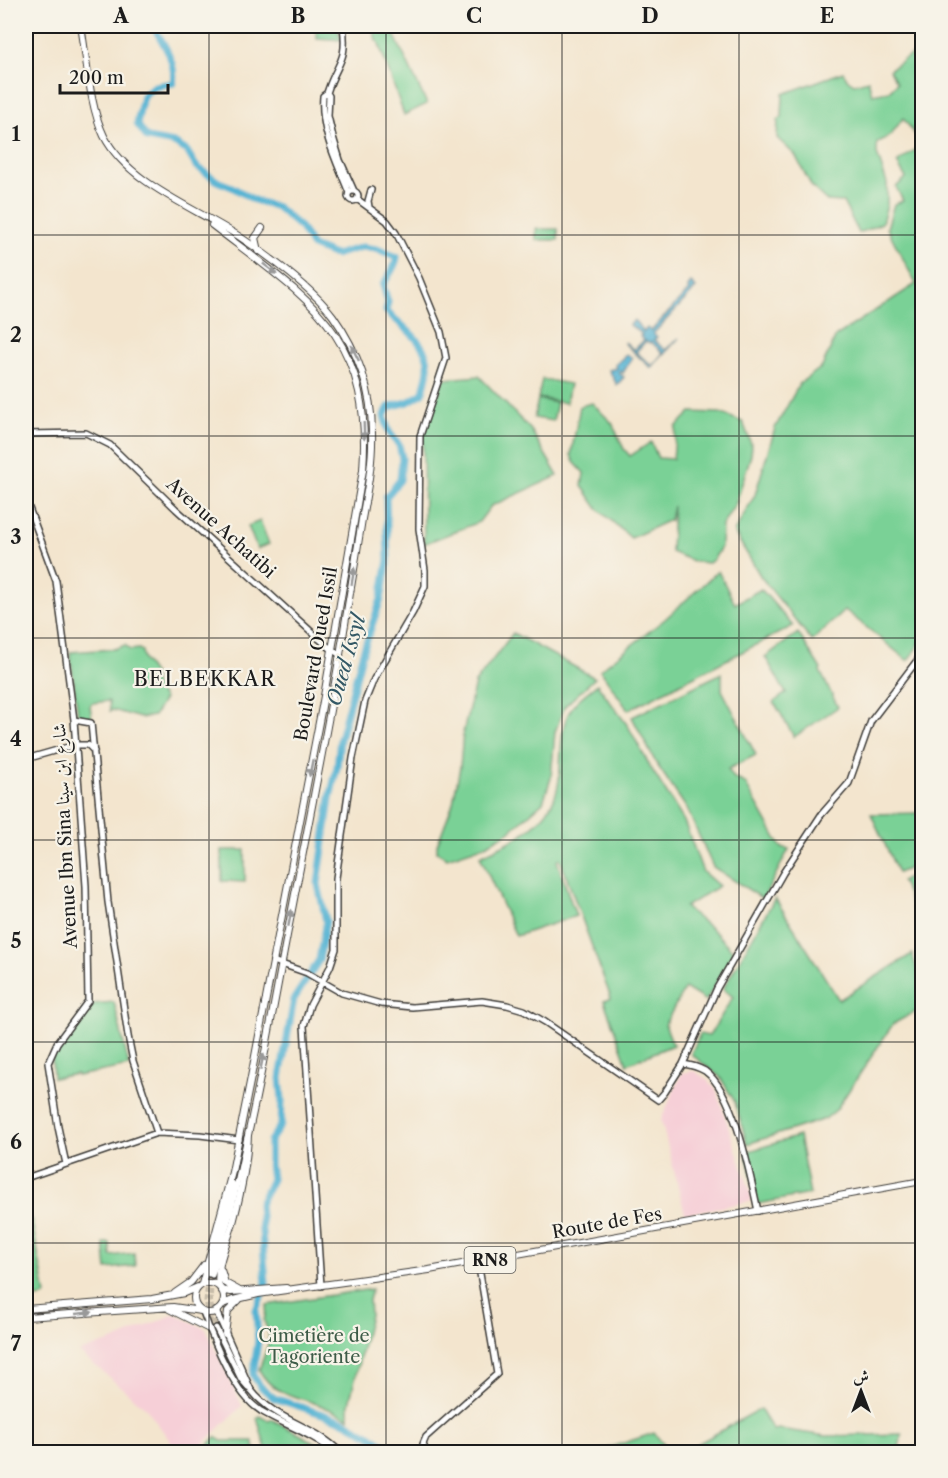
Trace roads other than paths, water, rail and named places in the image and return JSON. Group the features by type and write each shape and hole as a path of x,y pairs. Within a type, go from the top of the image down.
{"main road":[{"name":"Boulevard Oued Issil","path":"81,26 92,94 104,135 125,164 156,187 242,238 305,287 328,310 348,339 357,356 369,393 372,433 370,471 340,655 248,1135 235,1217 220,1265 218,1276 220,1288"},
{"name":"Boulevard Oued Issil","path":"190,208 311,303 336,335 354,372 363,411 364,448 363,470 332,651 239,1140 200,1286"},
{"path":"258,251 255,238 262,228"},
{"name":"Route de Fes","path":"223,1304 242,1294 381,1278 478,1262 922,1181"},
{"path":"168,1297 191,1282 201,1270 208,1256"},
{"path":"220,1265 225,1283 242,1294 228,1311 225,1334"},
{"name":"RN8","path":"26,1309 168,1297 211,1283 220,1288"},
{"path":"200,1286 194,1299 196,1306 202,1312"},
{"path":"220,1288 224,1298 223,1304"},
{"name":"Route de Fes","path":"220,1288 242,1294"},
{"name":"RN8","path":"216,1311 223,1304"},
{"path":"165,1307 212,1328"},
{"path":"26,1317 165,1307 181,1307 209,1313 216,1311"}],"street":[{"path":"321,1286 304,1026 307,1011 334,959 337,946 336,878 353,758 365,701 374,679 413,612 425,586 419,529 420,436 446,358 441,332 419,278 392,226 357,198 350,200 348,198 351,192 335,162 324,123 322,99 344,55 346,44 343,26"},
{"path":"369,207 371,190"},
{"name":"Avenue Achatibi","path":"26,434 77,432 93,435 110,445 176,509 332,651 340,655"},
{"name":"Avenue Ibn Sina شارع ابن سينا","path":"26,500 56,581 74,720 87,901 88,997 84,1009 57,1043 48,1063 66,1164"},
{"path":"273,961 307,973 342,993 381,1004 412,1007 482,1001 524,1010 658,1100 683,1064 717,988 783,873 821,815 849,783 871,721 922,654"},
{"path":"74,720 91,723 103,849 133,1061 157,1133"},
{"path":"84,744 90,740 92,734"},
{"path":"26,759 84,744 90,746 94,752"},
{"path":"683,1064 706,1072 722,1093 744,1150 759,1211"},
{"path":"26,1179 157,1133 239,1140"},
{"name":"Boulevard Oued Issil","path":"232,1172 228,1204 211,1275 229,1219 243,1147 248,1135"},
{"path":"426,1452 423,1444 426,1437 497,1374 478,1262"},
{"path":"216,1311 251,1390"},
{"path":"202,1312 241,1379 251,1390 270,1408 330,1443 340,1452"},
{"path":"212,1328 242,1394 253,1405 334,1452"}],"water":[{"path":"691,283 696,288 653,334 657,337 654,340 665,350 679,338 651,368 624,343 634,350 644,340 640,336 642,334 630,325 634,320 644,332 647,328 651,331 689,290 687,288","holes":["646,341 651,342 663,353 652,366 636,352"]},
{"path":"627,354 632,358 623,373 621,371 619,373 624,377 617,385 609,370 617,368 615,365"}],"waterway":[{"name":"Oued Issyl","path":"153,26 168,53 174,75 173,83 155,86 143,96 137,124 147,138 174,143 187,151 196,166 219,182 254,200 277,207 301,228 312,246 335,255 362,247 377,249 397,257 383,285 388,302 386,311 413,335 427,357 428,372 423,393 408,402 389,407 384,416 389,432 399,445 402,458 400,480 386,497 388,560 381,599 362,655 340,739 330,798 318,884 326,921 319,960 294,999 280,1078 281,1125 270,1141 272,1179 260,1204 266,1284 256,1310 258,1341 253,1375 260,1386 274,1398 346,1422 393,1452"}],"tunnel":[{"path":"209,1274 206,1301 212,1328"},
{"path":"212,1275 210,1301 216,1328"}],"district":[{"name":"BELBEKKAR","path":"205,679"}],"park label":[{"name":"Cimetière de Tagoriente","path":"314,1346"}]}
